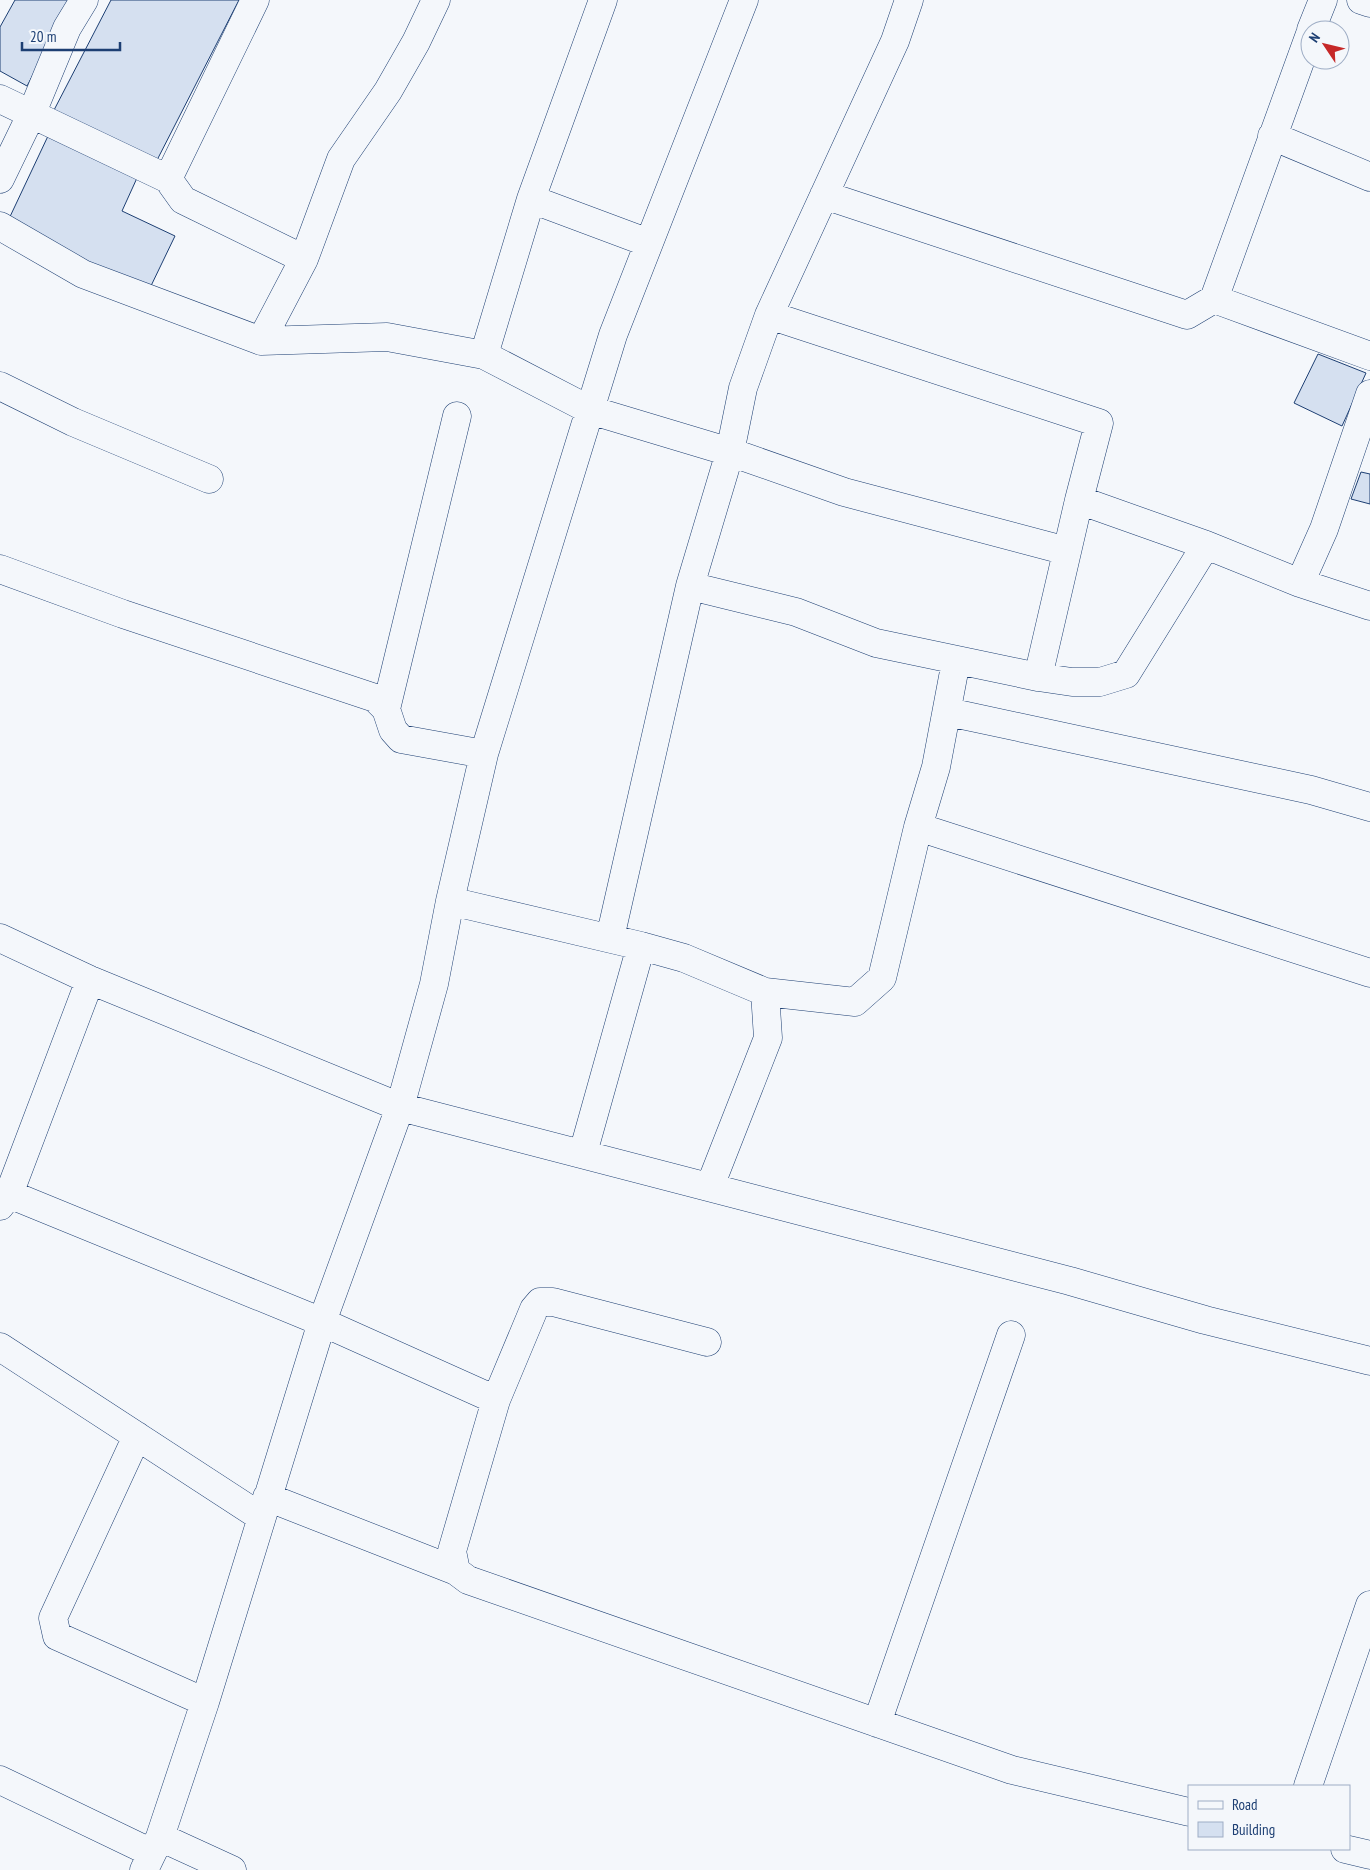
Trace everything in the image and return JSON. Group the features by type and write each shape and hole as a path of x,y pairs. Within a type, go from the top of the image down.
{"street":[{"path":"0,178 31,115 67,28 84,0"},
{"path":"168,179 256,0"},
{"path":"261,341 304,259 341,159 388,92 416,42 436,0"},
{"path":"484,355 531,199 603,0"},
{"path":"152,1853 205,1702 322,1322 400,1107 434,984 450,901 484,754 612,335 744,0"},
{"path":"610,938 690,586 730,452 743,388 769,315 895,41 909,0"},
{"path":"1315,20 1322,0"},
{"path":"1361,0 1370,3"},
{"path":"824,195 1187,315 1214,299 1300,61"},
{"path":"0,99 168,179 183,200 304,259"},
{"path":"1272,136 1370,177"},
{"path":"531,199 649,243"},
{"path":"0,226 83,274 261,341 387,336 484,355 590,410 730,452 844,492 1067,551"},
{"path":"1214,299 1370,356"},
{"path":"769,315 1099,423 1038,677"},
{"path":"0,386 73,422 209,478"},
{"path":"1300,583 1324,528 1359,461 1370,394"},
{"path":"386,709 457,416"},
{"path":"1079,500 1206,546 1300,583 1370,606"},
{"path":"690,586 796,612 876,643 1038,677 1072,682 1100,682 1126,674 1206,546"},
{"path":"0,569 123,614 375,698 386,709 393,730 401,739 484,754"},
{"path":"450,901 610,938 684,958 765,992 855,1002 882,978 918,827 936,767 948,712 956,660"},
{"path":"948,712 1311,790 1370,807"},
{"path":"918,827 1370,972"},
{"path":"0,938 90,980 400,1107 1070,1281 1205,1320 1370,1361"},
{"path":"583,1153 641,946"},
{"path":"90,980 5,1200 322,1322 496,1400"},
{"path":"710,1186 768,1038 765,992"},
{"path":"456,1571 452,1551 496,1400 534,1309 540,1302 554,1302 707,1342"},
{"path":"877,1723 1011,1335"},
{"path":"0,1346 137,1436 264,1507 456,1571 468,1580 1012,1770 1188,1812"},
{"path":"137,1436 52,1618 58,1636 205,1702"},
{"path":"1308,1785 1370,1605"},
{"path":"0,1780 152,1853 232,1870"},
{"path":"1349,1850 1370,1855"}],"building":[{"path":"15,0 73,0 27,86 0,71 0,27"},
{"path":"111,0 239,0 155,164 53,112"},
{"path":"48,136 137,178 122,211 175,236 149,290 7,223"},
{"path":"1318,354 1366,373 1342,426 1294,403"},
{"path":"1361,472 1370,474 1370,504 1351,499"}]}
